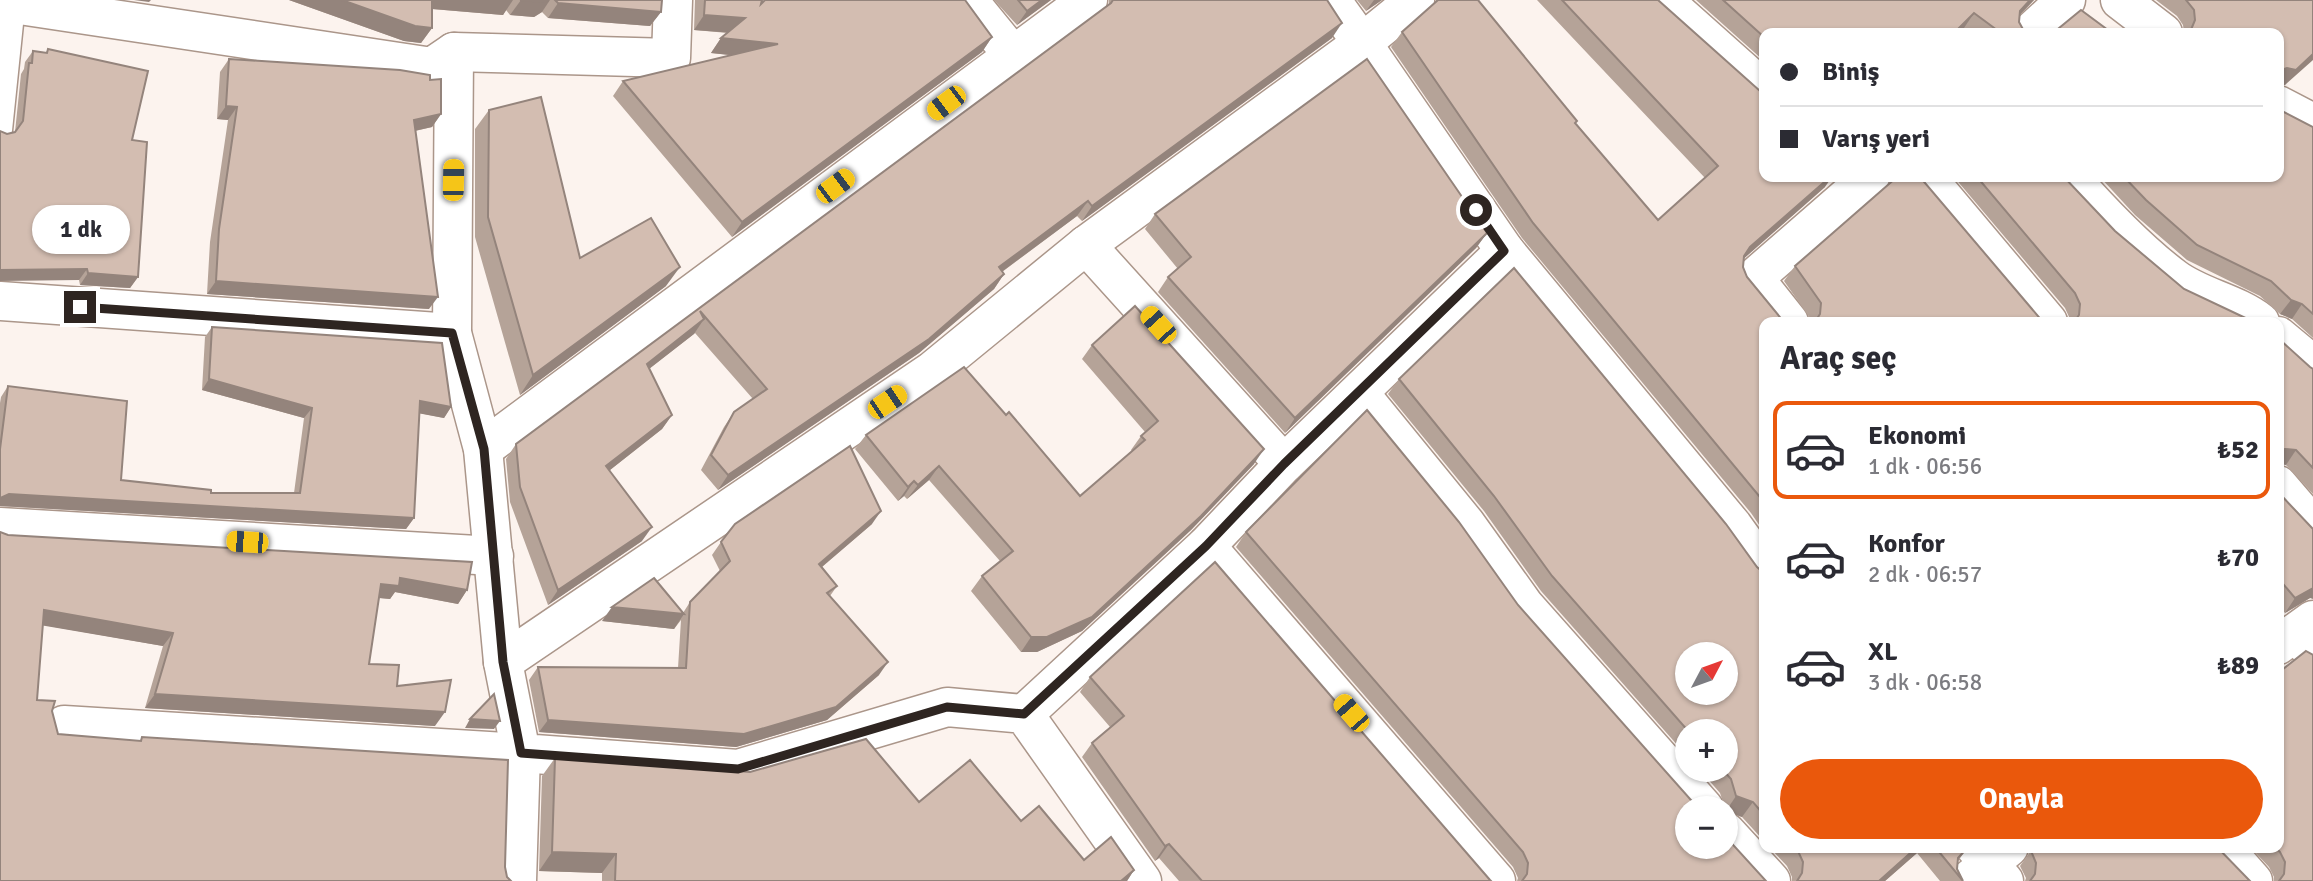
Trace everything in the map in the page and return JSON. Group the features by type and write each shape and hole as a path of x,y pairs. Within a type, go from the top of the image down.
{"street":[{"path":"9,3 432,67 454,52 671,58 673,0"},
{"path":"968,0 1012,54"},
{"path":"484,449 1088,0"},
{"path":"1331,0 1504,251 1733,526 1759,562"},
{"path":"503,662 932,371 1086,245 1362,43 1415,0"},
{"path":"1663,0 1759,86"},
{"path":"2035,28 2066,0"},
{"path":"2120,0 2156,28"},
{"path":"454,52 452,333 484,449 503,662 521,753 517,881"},
{"path":"2284,108 2313,123"},
{"path":"1785,317 1754,278 1862,182"},
{"path":"1930,182 2044,317"},
{"path":"2074,182 2095,205 2176,279 2253,317"},
{"path":"1086,245 1284,464"},
{"path":"64,725 738,769 947,707 1024,714 1206,546 1284,464 1360,394 1504,251"},
{"path":"0,301 452,333"},
{"path":"2284,341 2313,365"},
{"path":"1360,394 1466,524 1524,606 1693,796"},
{"path":"2284,492 2313,526"},
{"path":"0,527 494,556"},
{"path":"1206,546 1496,881"},
{"path":"1024,714 1142,881"},
{"path":"1738,845 1771,881"},
{"path":"2228,853 2253,881"}],"lane":[{"path":"0,130 9,3"}],"building":[{"path":"342,0 432,0 432,28 415,26"},
{"path":"555,0 662,0 661,12 558,3"},
{"path":"705,0 762,0 761,4 765,0 965,0 992,37 742,222 623,81 778,44 721,38 745,18 704,15"},
{"path":"1018,0 1042,0 1027,11"},
{"path":"1113,0 1327,0 1342,23 1092,206 1088,201 999,267 1004,274 929,339 728,475 711,455 734,412 767,389 700,311 704,319 647,364 672,415 606,466 652,527 558,590 520,487 516,444"},
{"path":"1438,0 1478,0 1577,121 1575,123 1658,220 1718,166 1562,0 1658,0 1759,90 1759,182 1824,182 1750,247 1744,256 1743,267 1747,277 1780,317 1759,317 1759,496 1533,223 1402,32"},
{"path":"1723,0 2030,0 2020,11 2019,22 2022,28 1994,28 1974,13 1959,28 1759,28 1759,32"},
{"path":"2186,0 2313,0 2313,54 2296,70 2284,69 2284,28 2192,28 2195,20 2194,10"},
{"path":"2081,10 2105,28 2059,28"},
{"path":"48,49 148,71 132,140 147,142 138,277 88,273 87,269 0,270 0,131 7,134 15,132 23,121 29,63 32,63 33,51 47,53"},
{"path":"229,59 400,70 430,75 430,80 441,79 441,114 414,120 438,297 216,281 219,229 237,107 226,106"},
{"path":"1367,59 1487,233 1295,418 1168,277 1191,257 1155,214"},
{"path":"541,97 580,258 651,218 680,267 533,375 488,217 489,110"},
{"path":"2284,112 2313,127 2313,314 2302,304 2291,300 2271,281 2197,245 2129,182 2284,182"},
{"path":"1891,182 1924,182 2039,317 1818,317 1821,303 1795,266"},
{"path":"1981,182 2069,182 2115,231 2184,289 2243,317 2078,317 2080,304 2075,293"},
{"path":"1514,268 1726,524 1759,569 1759,809 1753,802 1736,796 1732,782 1738,782 1738,719 1678,719 1552,576 1494,496 1399,379"},
{"path":"1135,306 1264,449 1201,516 1092,617 1047,637 1031,637 982,576 1013,551 939,466 918,485 914,481 908,487 866,435 964,367 1006,415 1009,412 1080,496 1145,440 1141,436 1158,421 1092,345"},
{"path":"212,327 442,343 451,407 420,401 414,518 9,494 0,498 0,449 8,386 127,401 121,480 211,490 211,493 300,493 312,408 209,379"},
{"path":"2284,343 2313,369 2313,468 2296,450 2285,449"},
{"path":"1367,410 1459,522 1518,605 1687,796 1675,796 1675,859 1738,859 1738,850 1766,881 1522,881 1527,874 1528,863 1523,852 1246,532"},
{"path":"850,446 881,511 819,564 837,586 827,593 888,662 836,707 744,734 548,720 538,667 686,668 690,602 730,561 721,542 735,524"},
{"path":"2284,498 2313,529 2313,588 2295,598 2284,585"},
{"path":"0,532 8,535 472,562 467,590 400,578 399,586 381,584 369,664 399,665 397,686 451,680 445,712 155,694 173,633 44,610 37,700 55,701 52,711 58,734 141,741 142,737 508,760 505,867 507,877 511,881 0,881"},
{"path":"1215,562 1491,881 1202,881 1169,844 1165,846 1092,743 1124,716 1090,677"},
{"path":"654,578 684,614 612,607"},
{"path":"2306,651 2313,655 2313,881 2279,881 2284,874 2285,862 2280,853 2284,853 2284,668"},
{"path":"494,694 500,721 470,719"},
{"path":"866,739 919,802 970,760 1021,821 1039,806 1084,860 1111,837 1134,870 1121,881 615,881 616,854 552,852 555,758 750,772"},
{"path":"1799,853 1910,853 1879,881 1797,881 1802,873 1803,862"},
{"path":"1940,853 1963,853 1958,858 1957,869 1963,881"},
{"path":"2032,853 2223,853 2250,881 2030,881 2035,874 2036,863"}],"route":[{"path":"80,307 452,333 484,449 503,662 521,753 738,769 817,743 947,707 1024,714 1206,546 1284,464 1360,394 1504,251 1476,210"}]}
